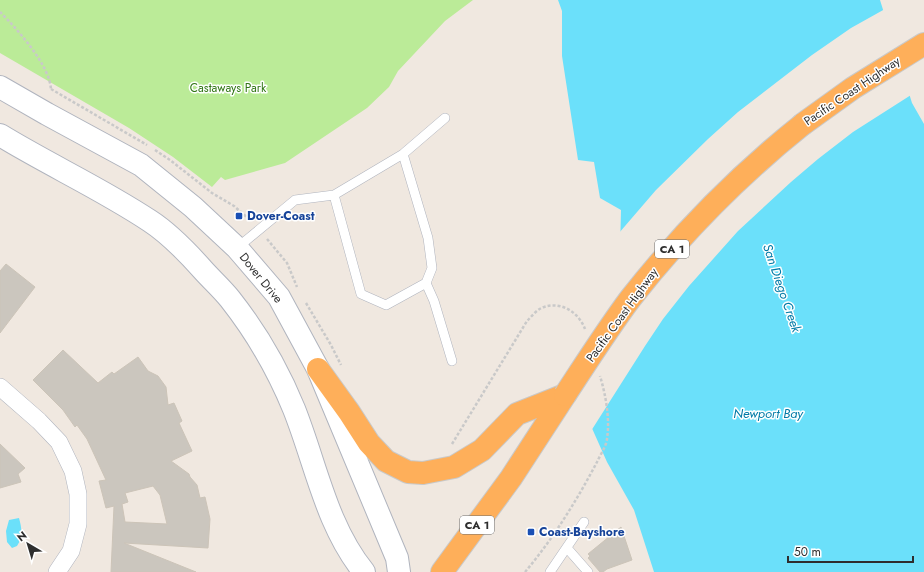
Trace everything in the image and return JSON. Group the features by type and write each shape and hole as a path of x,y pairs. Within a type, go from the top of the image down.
{"highway":[{"name":"Pacific Coast Highway","path":"442,572 511,478 609,329 638,289 683,236 721,195 760,159 803,124 865,80 924,44"},
{"path":"318,369 349,412 368,443 386,461 408,472 423,473 454,467 482,450 517,414 565,395"}],"street":[{"name":"Dover Drive","path":"0,87 141,165 193,207 237,248 279,297 318,369 397,558 399,572"},
{"path":"0,135 152,222 184,249 230,299 264,348 294,408 340,536 353,558 364,572"},
{"path":"0,387 40,421 58,442 73,472 78,494 78,524 71,551 57,572"}],"lane":[{"path":"237,248 295,200 334,195 403,154 445,118"},
{"path":"334,195 361,294 386,305 426,283 432,268 428,238 403,154"},
{"path":"426,283 434,301 452,361"},
{"path":"550,572 584,522"},
{"path":"567,548 588,572"}],"path":[{"path":"0,12 21,33 42,65 51,89 47,114"},
{"path":"51,89 134,136 234,206 259,229 287,263 297,288"},
{"path":"305,301 331,345 344,372"},
{"path":"450,448 527,321 537,311 544,307 559,306 573,311 582,321 587,335"},
{"path":"525,572 565,517 588,479 607,442 609,423 604,387 600,375"}],"green space":[{"name":"Castaways Park","path":"0,0 473,0 445,21 398,71 389,87 367,108 285,163 225,180 221,177 212,187 173,157 129,128 0,53"}],"water":[{"name":"Newport Bay","path":"558,0 880,0 912,103 924,124 924,572 654,572 634,510 607,462 587,417 617,376 621,210 600,198 594,162 578,160 562,56 562,11"},
{"path":"19,518 21,536 17,546 12,548 7,542 6,531 9,520"}],"pier":[{"path":"885,9 911,95 853,132 818,159 738,231 689,286 663,319 591,431 586,417 615,376 619,233 656,190 738,112 812,55 851,28"}],"building":[{"path":"6,264 35,287 0,333 0,271"},
{"path":"63,350 98,383 112,372 114,374 138,357 148,371 158,376 166,387 168,405 174,403 182,421 179,423 192,451 171,461 189,474 197,485 200,498 205,497 210,519 208,548 124,543 196,572 111,572 114,506 106,508 99,481 106,480 87,439 77,425 75,427 63,410 33,380","holes":["153,486 160,495 167,524 125,522 122,504 128,502 125,493"]},
{"path":"0,444 25,468 18,474 21,482 0,488"},
{"path":"621,527 632,560 600,572 588,558 590,556 588,554"}],"place":[{"name":"Dover-Coast","path":"239,216"},
{"name":"Coast-Bayshore","path":"531,532"}],"water label":[{"name":"San Diego Creek","path":"782,288"}]}
